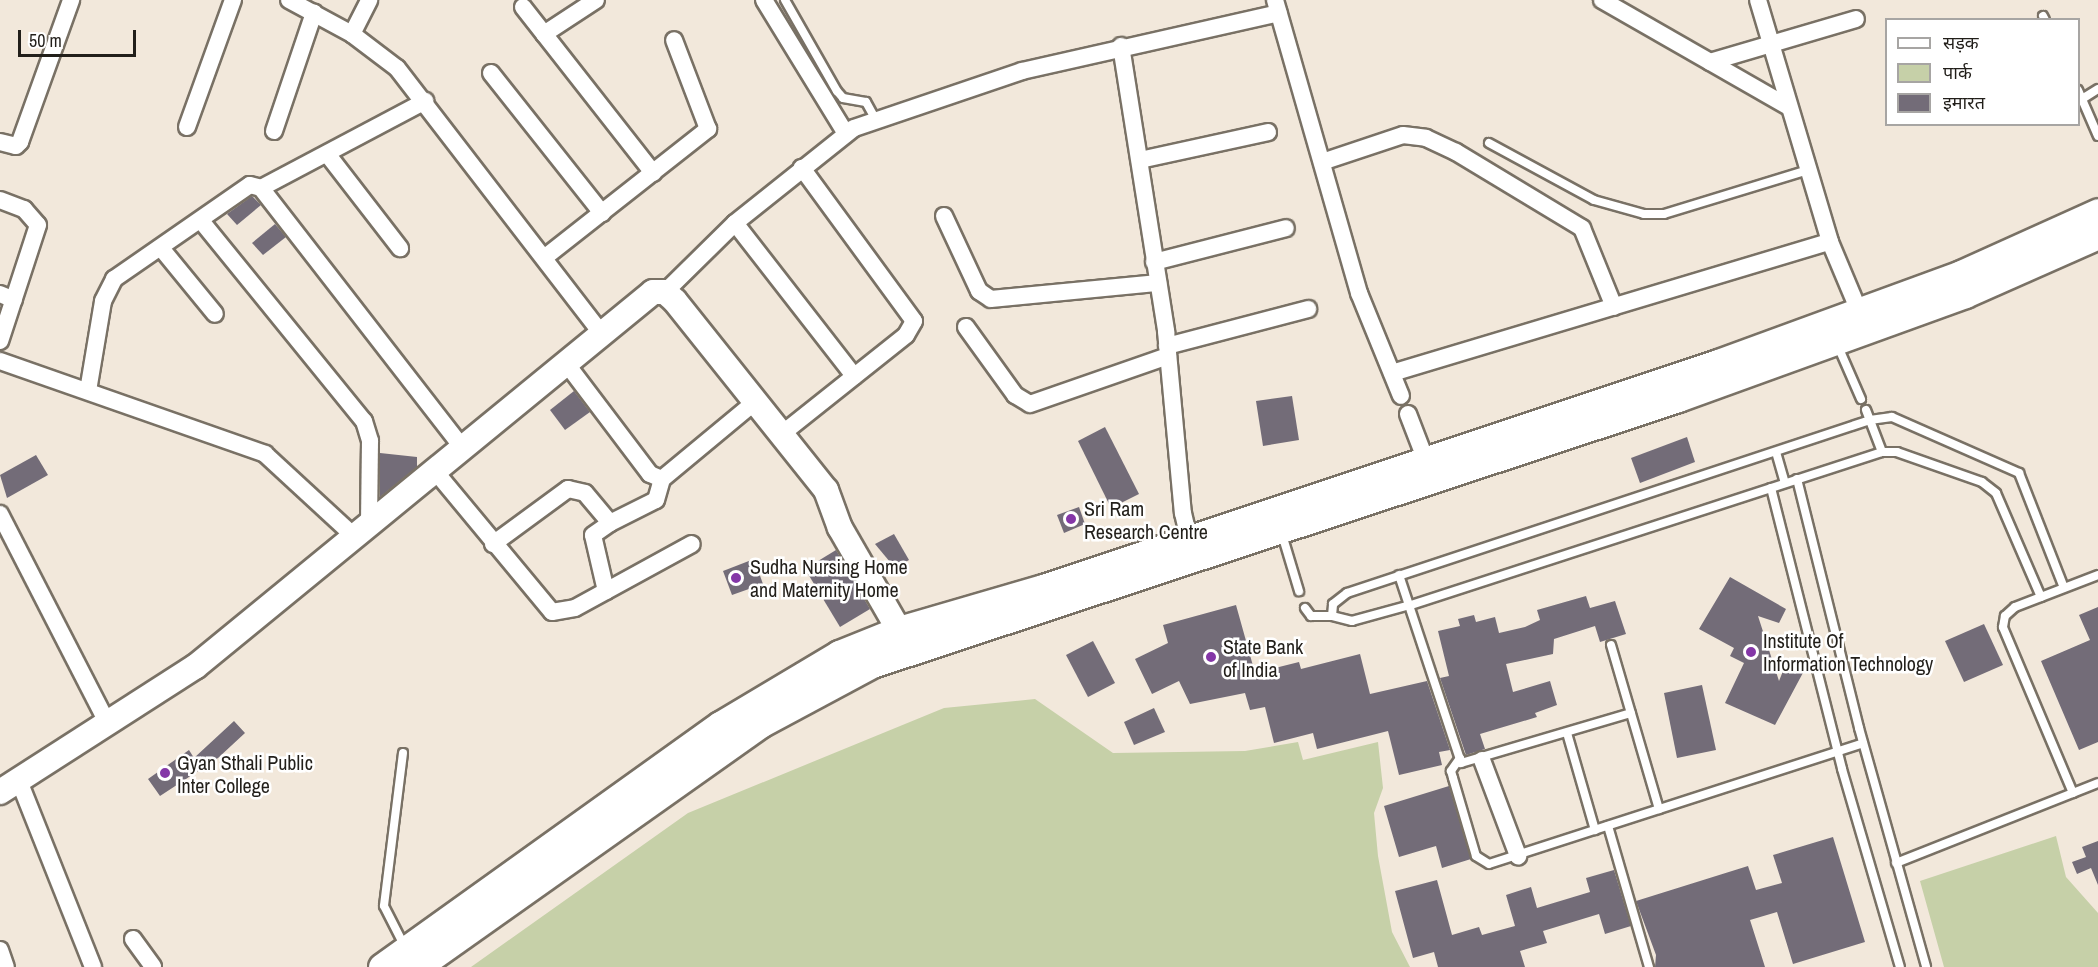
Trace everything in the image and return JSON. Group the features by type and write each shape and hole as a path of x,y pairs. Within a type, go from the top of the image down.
{"main road":[{"path":"412,958 720,725 839,654 899,630 1192,548 1281,530 1832,333 1859,311 1961,274 2098,212"},
{"path":"382,967 412,958 807,696 872,664 1192,548 1425,458 2015,275 2098,235"}],"street":[{"path":"0,142 16,146 20,142 71,0"},
{"path":"187,127 233,0"},
{"path":"290,0 352,34 397,68 425,101 602,334"},
{"path":"352,34 369,0"},
{"path":"544,34 596,0"},
{"path":"764,0 846,134"},
{"path":"1602,0 1789,107"},
{"path":"1758,0 1830,242 1859,311"},
{"path":"523,7 653,173"},
{"path":"93,967 10,787 195,667 567,363 643,298 665,292 735,223 802,168 846,134 876,120 1022,71 1277,7 1359,293 1401,396"},
{"path":"274,131 314,13"},
{"path":"1710,62 1856,19"},
{"path":"544,258 708,129 674,40"},
{"path":"1121,46 1158,283 1192,548"},
{"path":"491,73 602,213"},
{"path":"261,188 328,155 425,101"},
{"path":"1140,159 1268,132"},
{"path":"1322,162 1403,135 1426,138 1456,152 1582,228 1614,307"},
{"path":"328,155 400,248"},
{"path":"783,433 906,335 914,321 802,168"},
{"path":"88,391 107,288 123,272 202,222 250,185 261,188 463,448"},
{"path":"0,200 24,209 38,225 7,297 0,341"},
{"path":"944,216 979,291 991,299 1158,283"},
{"path":"202,222 364,421 370,441 362,531"},
{"path":"735,223 854,376"},
{"path":"1154,262 1286,228"},
{"path":"1392,374 1830,242"},
{"path":"162,248 215,314"},
{"path":"665,292 757,400 826,490 840,528 899,630"},
{"path":"966,327 1015,394 1030,404 1167,351 1308,309"},
{"path":"0,361 265,454 362,531"},
{"path":"567,363 651,474 662,479"},
{"path":"606,591 593,535 610,523 656,500 662,479 757,400"},
{"path":"1408,414 1425,458"},
{"path":"435,471 552,612 575,609 693,544"},
{"path":"494,544 574,488 585,493 610,523"},
{"path":"0,514 108,724"},
{"path":"1482,760 1518,856"},
{"path":"133,939 153,967"},
{"path":"0,950 6,967"}],"lane":[{"path":"785,0 837,91 843,98 866,102 876,120"},
{"path":"2098,89 2080,94 2098,136"},
{"path":"1489,143 1594,200 1644,214 1664,214 1808,170"},
{"path":"1832,333 1861,399"},
{"path":"1866,410 1882,452"},
{"path":"1332,616 1333,604 1340,597 1399,575 1870,420 1892,417 1910,422 2019,473 2064,588"},
{"path":"1776,452 1785,483"},
{"path":"1305,608 1311,616 1332,616 1352,621 1410,605 1882,452 1909,453 1982,482 1996,493 2041,597"},
{"path":"1797,479 1863,743 1926,967"},
{"path":"1772,488 1838,751 1900,967"},
{"path":"1281,530 1299,591"},
{"path":"1399,575 1460,758 1467,764 1631,713"},
{"path":"2073,793 2002,627 2005,616 2015,607 2098,575"},
{"path":"1611,645 1659,809"},
{"path":"1567,733 1595,830"},
{"path":"1460,758 1451,771 1480,861 1489,864 1863,743"},
{"path":"403,753 384,906 412,958"},
{"path":"1896,863 2098,783"},
{"path":"1608,826 1649,967"}],"green space":[{"path":"1035,699 1113,753 1245,751 1298,742 1303,760 1378,742 1383,788 1374,813 1378,856 1392,932 1410,967 471,967 688,813 944,708"},
{"path":"2056,836 2066,877 2098,913 2098,967 1944,967 1920,881"}],"building":[{"path":"252,196 261,205 237,225 227,214"},
{"path":"275,224 286,237 263,255 252,243"},
{"path":"574,391 590,412 565,430 550,410"},
{"path":"1292,396 1299,440 1263,446 1256,401"},
{"path":"1105,427 1139,494 1111,508 1078,441"},
{"path":"1687,437 1695,462 1640,483 1631,458"},
{"path":"380,453 417,457 417,467 380,497"},
{"path":"36,455 48,475 7,498 0,475"},
{"path":"1079,507 1085,524 1064,533 1057,515"},
{"path":"894,534 909,560 895,568 875,544"},
{"path":"836,550 870,609 840,627 805,569"},
{"path":"754,559 763,584 732,595 723,571"},
{"name":"Institute Of Information Technology","path":"1730,577 1786,609 1779,623 1758,616 1779,681 1787,661 1805,669 1775,725 1725,703 1744,663 1730,656 1734,648 1699,629"},
{"path":"1586,596 1590,608 1615,601 1626,634 1600,642 1595,626 1554,639 1553,654 1506,664 1513,692 1550,681 1557,705 1535,713 1537,717 1480,734 1485,749 1466,755 1440,678 1449,676 1438,631 1460,626 1458,619 1474,615 1476,622 1495,617 1499,633 1525,627 1540,620 1537,610"},
{"path":"1236,605 1255,673 1299,662 1301,669 1360,654 1370,694 1427,681 1450,750 1439,752 1442,765 1399,775 1388,731 1317,749 1313,733 1274,743 1265,707 1250,710 1245,693 1190,704 1179,681 1152,694 1135,659 1168,643 1163,625"},
{"path":"2098,607 2098,742 2079,750 2041,661 2090,640 2079,615"},
{"path":"1984,624 2003,665 1964,682 1945,641"},
{"path":"1093,641 1115,683 1088,697 1066,655"},
{"path":"1702,685 1716,750 1677,758 1664,693"},
{"path":"1154,708 1165,732 1134,745 1124,722"},
{"path":"234,721 245,733 218,758 160,796 148,779 189,750 194,758"},
{"path":"1449,786 1471,859 1442,868 1436,846 1399,857 1384,806"},
{"path":"1833,837 1865,942 1793,964 1777,912 1750,920 1765,967 1655,967 1656,955 1636,901 1748,866 1756,890 1782,883 1773,855"},
{"path":"2098,841 2098,885 2091,868 2077,874 2072,862 2086,857 2082,847"},
{"path":"1614,870 1631,926 1605,934 1599,914 1543,931 1547,943 1520,951 1525,967 1438,967 1434,952 1413,958 1395,891 1437,880 1452,935 1479,927 1482,935 1515,926 1506,895 1531,887 1537,908 1590,892 1586,878"}],"place":[{"name":"Sri Ram Research Centre","path":"1071,519"},
{"name":"Sudha Nursing Home and Maternity Home","path":"736,578"},
{"name":"Institute Of Information Technology","path":"1751,652"},
{"name":"State Bank of India","path":"1211,657"},
{"name":"Gyan Sthali Public Inter College","path":"165,773"}]}
